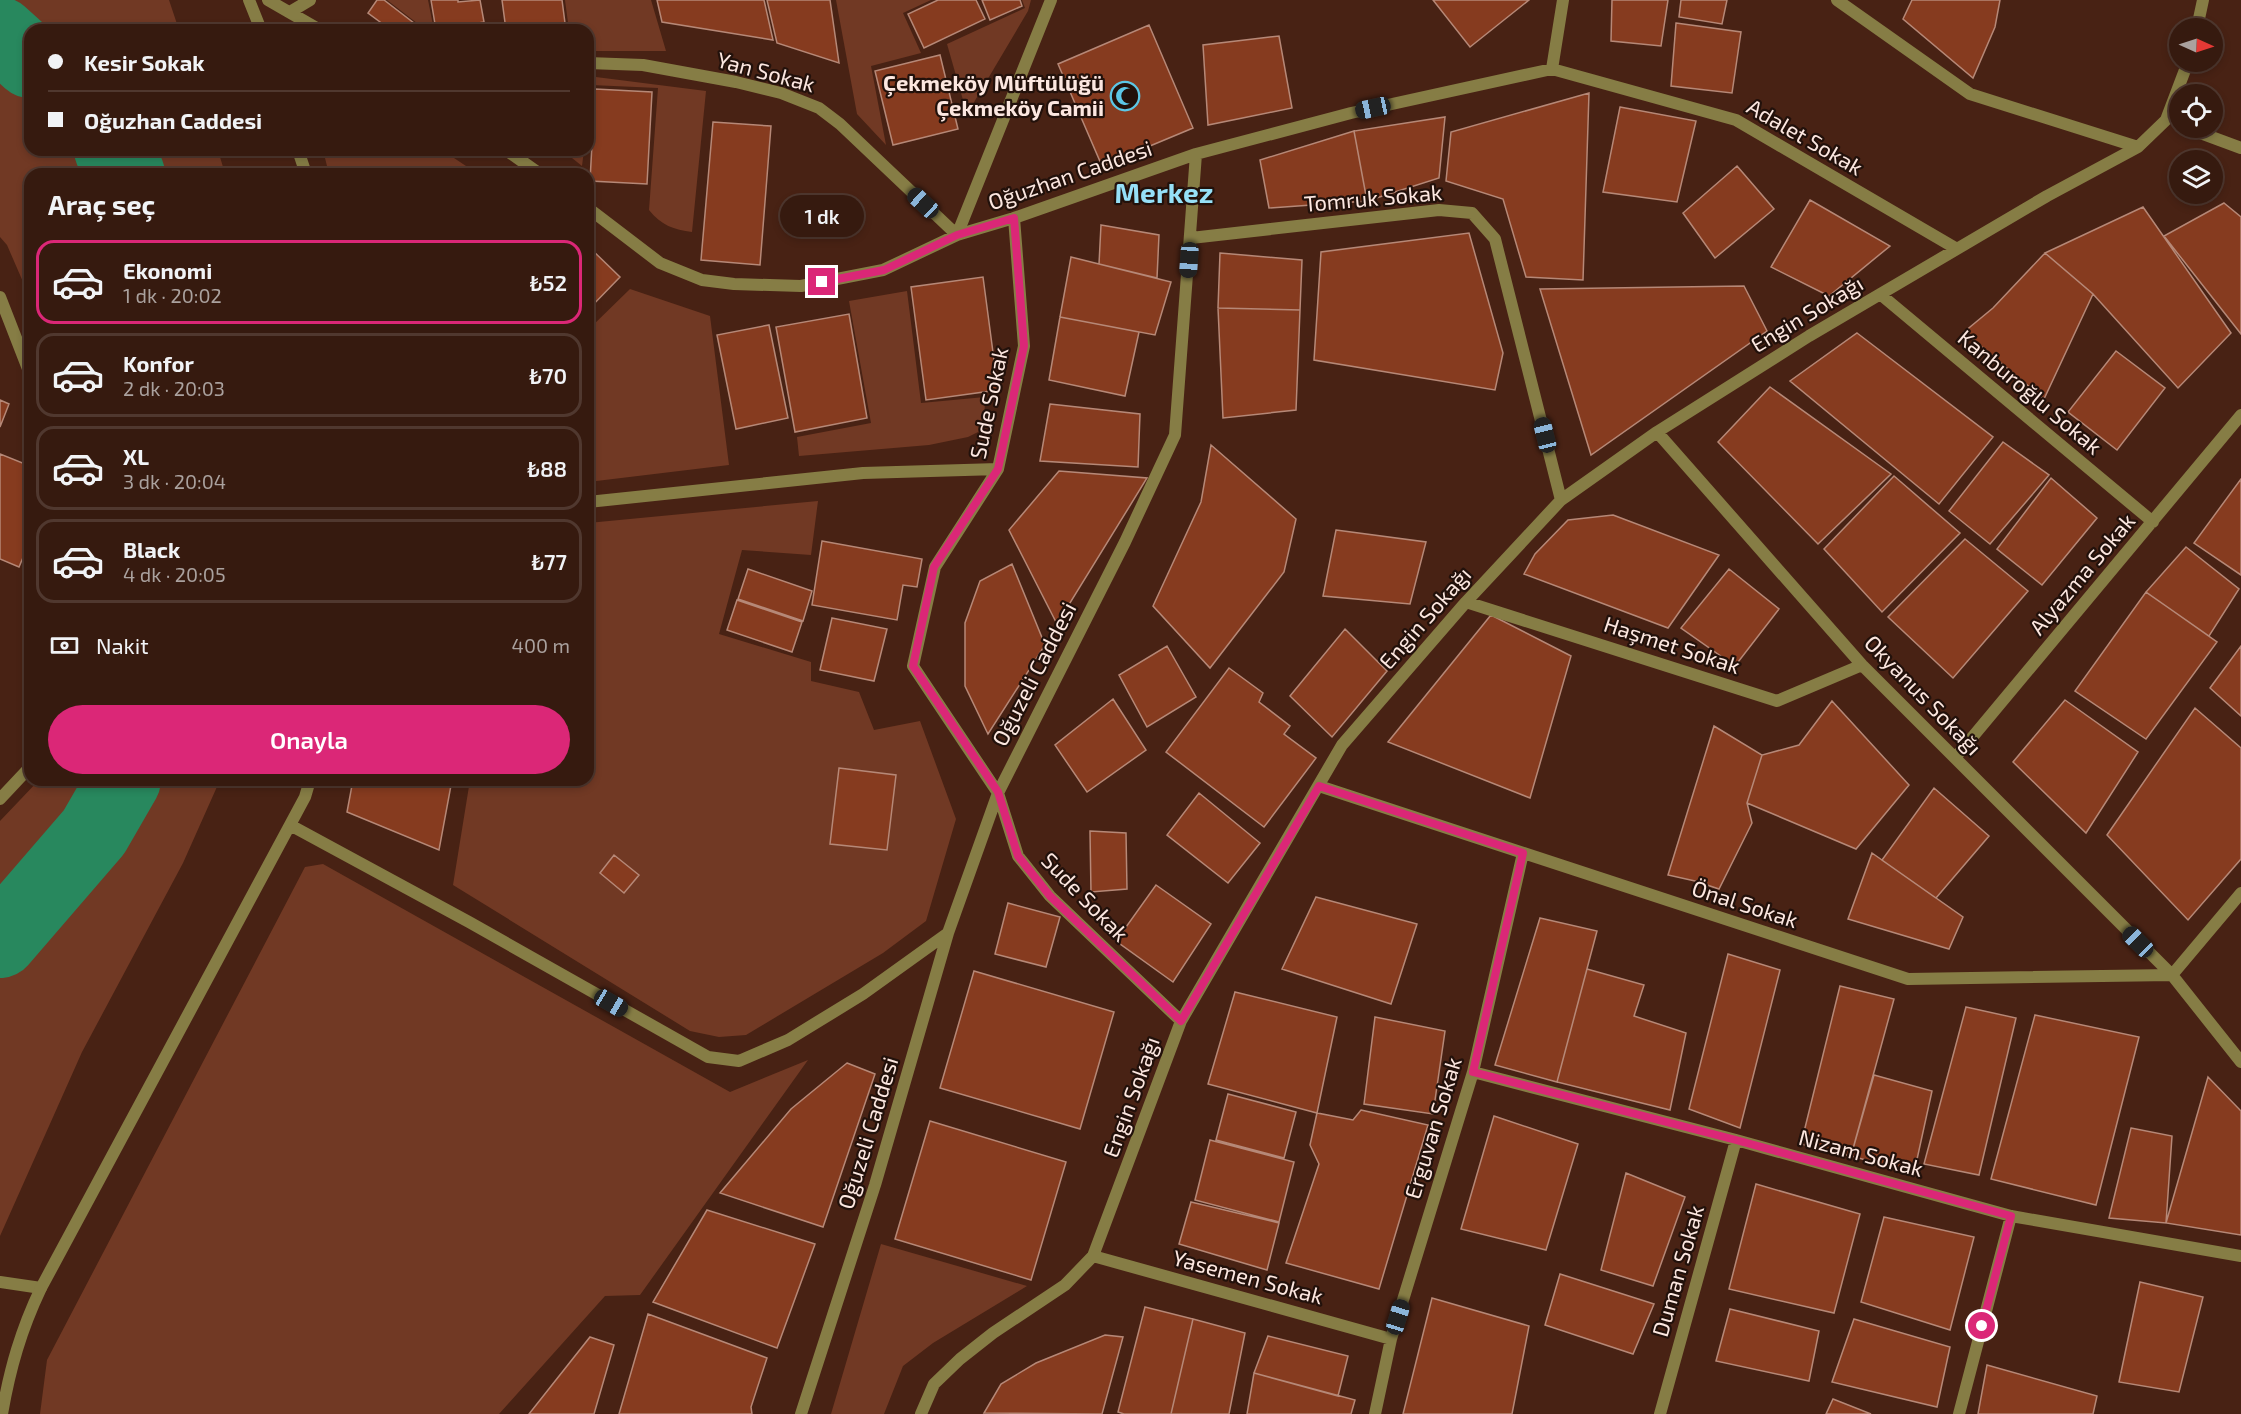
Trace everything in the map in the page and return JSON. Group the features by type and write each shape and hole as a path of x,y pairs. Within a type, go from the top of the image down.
{"street":[{"path":"249,0 259,24"},
{"path":"268,0 310,24"},
{"path":"290,12 310,0"},
{"path":"957,235 1051,0"},
{"path":"1552,69 1563,0"},
{"path":"1837,0 1970,94 2138,147"},
{"path":"2199,18 2203,0"},
{"name":"Yan Sokak","path":"594,63 643,65 736,82 781,93 819,108 840,124 957,235"},
{"name":"Oğuzhan Caddesi","path":"594,213 660,263 702,280 734,284 801,286 884,270 957,235 1014,218 1196,154 1351,113 1552,69"},
{"name":"Adalet Sokak","path":"1552,69 1736,120 1957,249"},
{"name":"Engin Sokağı","path":"921,1414 934,1384 960,1359 993,1333 1065,1284 1093,1256 1181,1021 1342,745 1466,602 1561,500 1657,432 1809,336 2138,147 2166,120 2184,72"},
{"path":"2214,138 2241,148"},
{"name":"Oğuzeli Caddesi","path":"801,1414 875,1185 948,933 998,792 1125,542 1175,435 1196,154"},
{"path":"514,156 532,168"},
{"name":"Tomruk Sokak","path":"1191,238 1439,210 1472,213 1495,238 1561,500"},
{"name":"Sude Sokak","path":"1014,218 1024,346 998,469 934,567 913,666 998,792 1018,856 1050,896 1181,1021"},
{"name":"Kanburoğlu Sokak","path":"1880,294 2153,522"},
{"path":"0,297 24,359"},
{"name":"Alyazma Sokak","path":"1955,758 2241,416"},
{"name":"Okyanus Sokağı","path":"1657,432 1862,664 2172,975 2241,1062"},
{"path":"594,501 863,473 998,469"},
{"name":"Haşmet Sokak","path":"1466,602 1777,701 1862,664"},
{"path":"0,799 24,773"},
{"path":"2,1414 9,1373 24,1322 305,797 308,786"},
{"name":"Önal Sokak","path":"1319,786 1908,979 2172,975"},
{"path":"290,825 469,922 708,1057 739,1061 788,1040 863,993 948,933"},
{"name":"Erguvan Sokak","path":"1375,1414 1391,1339 1473,1072 1523,853"},
{"path":"2172,975 2241,893"},
{"name":"Nizam Sokak","path":"1473,1072 1736,1140 2011,1216 2241,1256"},
{"name":"Duman Sokak","path":"1660,1414 1736,1140"},
{"path":"1959,1414 2011,1216"},
{"name":"Yasemen Sokak","path":"1093,1256 1391,1339"},
{"path":"0,1282 41,1288"}],"shaded area":[{"path":"0,0 169,0 177,24 24,24 24,156 220,156 223,168 24,168 24,284 7,245 0,237"},
{"path":"387,0 428,0 433,24 418,24"},
{"path":"565,0 651,0 666,51 594,51 594,24 568,24"},
{"path":"836,0 931,0 903,13 921,53 871,66 886,145 857,114"},
{"path":"1022,0 1031,0 1028,11 967,114 947,44 1025,8"},
{"path":"594,77 706,91 692,232 668,226 649,210 658,88 594,85"},
{"path":"324,156 451,156 469,168 328,168"},
{"path":"570,156 583,156 582,166"},
{"path":"630,289 710,316 729,465 594,481 594,324"},
{"path":"907,291 921,403 985,397 984,429 968,437 929,445 799,456 797,437 871,423 849,301"},
{"path":"818,501 811,555 742,550 719,634 811,662 811,681 859,692 874,730 920,721 956,819 926,921 883,953 746,1035 719,1037 690,1031 453,885 469,786 594,786 594,522"},
{"path":"33,786 217,786 183,863 82,1052 0,1236 0,821"},
{"path":"323,864 730,1092 808,1060 640,1295 605,1296 499,1414 40,1414 47,1360 305,867"},
{"path":"881,1244 1027,1286 933,1343 903,1366 884,1414 831,1414"}],"building":[{"path":"377,0 384,0 415,24 383,24 368,13"},
{"path":"431,0 458,0 458,2 480,0 484,22 435,24"},
{"path":"502,0 562,0 565,23 505,24"},
{"path":"657,0 764,0 773,40 662,22"},
{"path":"767,0 830,0 839,63 777,43"},
{"path":"938,0 976,0 985,19 924,48 908,14"},
{"path":"982,0 1020,0 1022,6 990,20"},
{"path":"1433,0 1529,0 1470,47"},
{"path":"1612,0 1668,0 1661,46 1611,41"},
{"path":"1681,0 1727,0 1722,24 1679,17"},
{"path":"1912,0 2000,0 1995,27 1973,78 1903,19"},
{"path":"1676,23 1741,32 1732,93 1671,86"},
{"name":"Çekmeköy Müftülüğü Çekmeköy Camii","path":"1149,25 1193,128 1102,166 1058,64"},
{"path":"1279,36 1292,108 1208,125 1203,45"},
{"path":"940,55 958,129 893,145 875,71"},
{"path":"595,89 652,92 647,184 594,181 594,168 591,168 591,156 594,156"},
{"path":"1589,93 1583,280 1526,277 1503,199 1446,181 1451,132"},
{"path":"1620,107 1696,121 1677,202 1603,192"},
{"path":"1445,117 1439,178 1367,201 1354,131"},
{"path":"713,122 771,126 760,265 701,260"},
{"path":"1354,131 1367,201 1269,208 1260,160"},
{"path":"1737,166 1774,209 1715,258 1683,213"},
{"path":"1810,200 1890,246 1829,296 1771,267"},
{"path":"2223,204 2241,217 2241,334 2164,236"},
{"path":"2143,207 2231,333 2178,388 2093,294 2045,253"},
{"path":"1101,225 1159,235 1157,278 1099,264"},
{"path":"1469,233 1503,353 1495,390 1314,360 1321,252"},
{"path":"594,252 620,277 594,304"},
{"path":"1220,253 1302,260 1300,310 1218,308"},
{"path":"2045,253 2093,294 2044,399 1964,332 1993,308"},
{"path":"1071,257 1171,282 1155,335 1060,317"},
{"path":"983,277 998,390 926,400 911,287"},
{"path":"1744,286 1767,331 1591,455 1540,289"},
{"path":"1218,308 1300,310 1296,410 1223,418"},
{"path":"849,314 867,418 795,432 776,327"},
{"path":"1060,317 1139,332 1125,396 1049,380"},
{"path":"769,325 788,418 736,429 717,335"},
{"path":"1857,333 1993,437 1939,504 1790,381"},
{"path":"2116,351 2165,388 2117,450 2068,412"},
{"path":"1770,387 1891,474 1818,544 1718,442"},
{"path":"0,400 9,404 0,427"},
{"path":"1050,404 1140,414 1138,467 1040,461"},
{"path":"2003,442 2049,475 1990,544 1949,511"},
{"path":"1211,445 1296,519 1284,572 1210,668 1153,606 1201,502"},
{"path":"0,454 24,464 24,555 19,567 0,559"},
{"path":"1059,471 1147,478 1057,624 1009,530"},
{"path":"1894,476 1960,533 1882,612 1824,549"},
{"path":"2051,478 2097,518 2042,585 1997,549"},
{"path":"2241,479 2241,575 2194,543"},
{"path":"1613,515 1719,555 1668,628 1524,574 1535,554 1568,520"},
{"path":"1336,530 1426,542 1410,604 1323,596"},
{"path":"1965,539 2028,591 1953,678 1888,617"},
{"path":"822,541 922,559 917,587 903,585 897,620 812,605"},
{"path":"2186,547 2239,589 2209,636 2146,592"},
{"path":"1012,564 1045,645 988,734 965,686 965,623 980,581"},
{"path":"748,569 812,591 803,621 738,599"},
{"path":"1729,569 1779,609 1735,666 1681,628"},
{"path":"2146,592 2217,642 2146,739 2075,691"},
{"path":"737,600 802,622 792,652 727,630"},
{"path":"1491,615 1571,656 1530,798 1388,742"},
{"path":"832,618 887,629 874,681 820,670"},
{"path":"1345,629 1387,671 1332,737 1290,696"},
{"path":"1167,646 1196,697 1147,727 1119,675"},
{"path":"2241,646 2241,716 2210,688"},
{"path":"1229,668 1263,693 1259,702 1290,726 1284,734 1316,758 1264,827 1166,752"},
{"path":"1113,699 1146,750 1087,792 1055,745"},
{"path":"2065,700 2138,752 2086,833 2013,762"},
{"path":"1832,701 1909,785 1856,849 1747,803 1762,755 1799,745"},
{"path":"2195,708 2241,748 2241,859 2188,920 2107,835"},
{"path":"1714,726 1762,755 1747,803 1752,823 1719,889 1668,875"},
{"path":"839,768 896,775 887,850 830,844"},
{"path":"352,786 451,786 439,850 347,812"},
{"path":"1934,788 1989,836 1936,898 1882,860"},
{"path":"1199,793 1260,843 1228,883 1167,835"},
{"path":"1090,831 1126,833 1127,889 1091,892"},
{"path":"1872,853 1963,917 1949,949 1848,919"},
{"path":"614,855 639,875 624,893 600,873"},
{"path":"1156,885 1211,924 1173,982 1116,941"},
{"path":"1316,897 1417,924 1391,1004 1282,969"},
{"path":"1008,903 1060,917 1046,967 995,954"},
{"path":"1540,918 1597,931 1557,1082 1495,1065"},
{"path":"1728,954 1780,970 1740,1128 1689,1109"},
{"path":"1587,969 1644,985 1634,1016 1686,1033 1670,1110 1557,1082"},
{"path":"974,971 1114,1012 1080,1129 940,1088"},
{"path":"1840,986 1894,999 1851,1156 1801,1144"},
{"path":"1235,992 1337,1017 1317,1113 1208,1084"},
{"path":"1966,1007 2016,1018 1979,1175 1924,1164"},
{"path":"2035,1015 2139,1037 2096,1205 1991,1179"},
{"path":"1375,1017 1445,1031 1433,1114 1364,1104"},
{"path":"847,1063 875,1074 823,1227 720,1193 791,1109"},
{"path":"1874,1075 1932,1091 1914,1173 1851,1156"},
{"path":"2208,1077 2241,1111 2241,1235 2166,1223"},
{"path":"1228,1094 1296,1112 1284,1158 1216,1140"},
{"path":"1361,1110 1428,1125 1379,1289 1286,1263 1319,1164 1310,1145 1317,1113 1353,1120"},
{"path":"1494,1116 1578,1144 1546,1250 1461,1229"},
{"path":"930,1121 1066,1162 1031,1280 895,1239"},
{"path":"2131,1128 2172,1136 2166,1223 2109,1218"},
{"path":"1210,1140 1294,1162 1279,1222 1195,1200"},
{"path":"1626,1173 1685,1197 1653,1286 1601,1270"},
{"path":"1756,1184 1860,1214 1834,1313 1729,1289"},
{"path":"1191,1202 1279,1223 1267,1270 1179,1244"},
{"path":"707,1210 815,1244 777,1348 653,1302"},
{"path":"1884,1217 1974,1237 1950,1330 1861,1302"},
{"path":"1560,1274 1654,1304 1633,1354 1545,1325"},
{"path":"2140,1282 2203,1297 2179,1392 2119,1382"},
{"path":"1432,1298 1529,1326 1512,1414 1403,1414"},
{"path":"1145,1307 1193,1319 1171,1414 1118,1412"},
{"path":"1730,1309 1819,1331 1809,1381 1716,1361"},
{"path":"648,1314 767,1358 751,1407 752,1414 619,1414"},
{"path":"1193,1319 1245,1333 1229,1414 1171,1414"},
{"path":"1854,1319 1950,1347 1937,1407 1832,1382"},
{"path":"1105,1335 1123,1337 1102,1414 984,1413 1001,1384 1036,1363"},
{"path":"1268,1336 1348,1356 1338,1396 1254,1373"},
{"path":"590,1337 614,1345 594,1414 529,1414"},
{"path":"1987,1365 2097,1396 2093,1414 1978,1414"},
{"path":"1254,1373 1355,1400 1351,1414 1247,1414"},
{"path":"1833,1399 1871,1414 1826,1414"}],"waterway":[{"path":"0,34 24,56"},
{"path":"115,156 124,168"},
{"path":"0,941 94,832 121,786"}],"place":[{"name":"Çekmeköy Müftülüğü Çekmeköy Camii","path":"1125,96"}],"district":[{"name":"Merkez","path":"1164,193"}],"route":[{"path":"822,282 884,270 957,235 1014,218 1024,346 998,469 934,567 913,666 998,792 1018,856 1050,896 1181,1021 1319,786 1523,853 1473,1072 1736,1140 2011,1216 1982,1326"}]}
